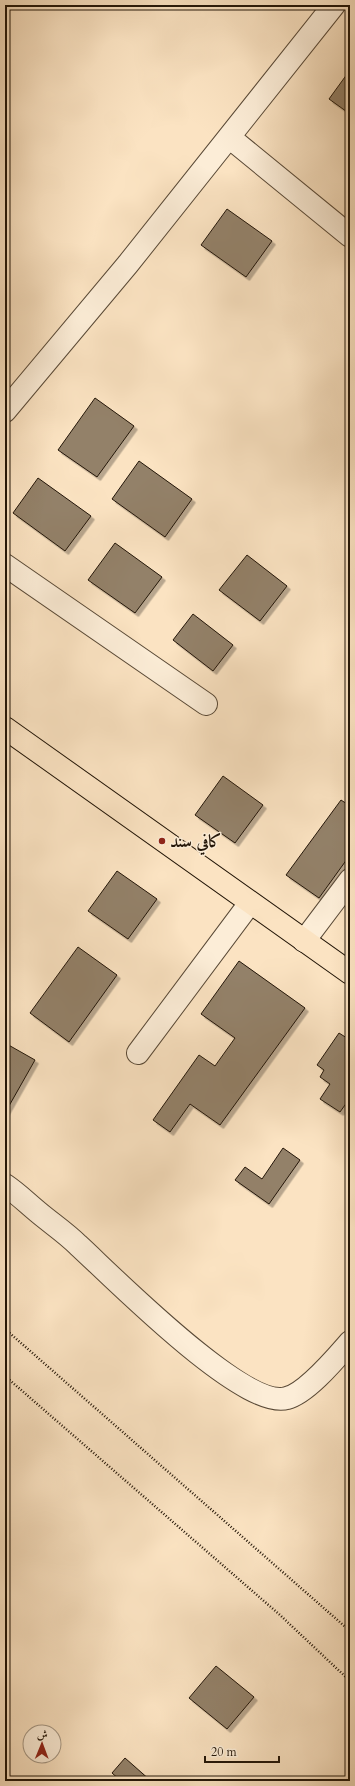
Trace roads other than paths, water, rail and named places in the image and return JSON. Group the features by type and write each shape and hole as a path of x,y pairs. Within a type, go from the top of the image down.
{"main road":[{"path":"5,728 350,973"}],"street":[{"path":"5,411 128,264 334,5"},
{"path":"229,137 350,236"},
{"path":"5,565 206,704"},
{"path":"304,941 350,880"},
{"path":"138,1053 250,903"},
{"path":"5,1185 77,1243 155,1318 217,1366 248,1388 266,1397 287,1399 304,1389 330,1365 350,1342"}],"place":[{"name":"كافي سند","path":"162,841"}]}
